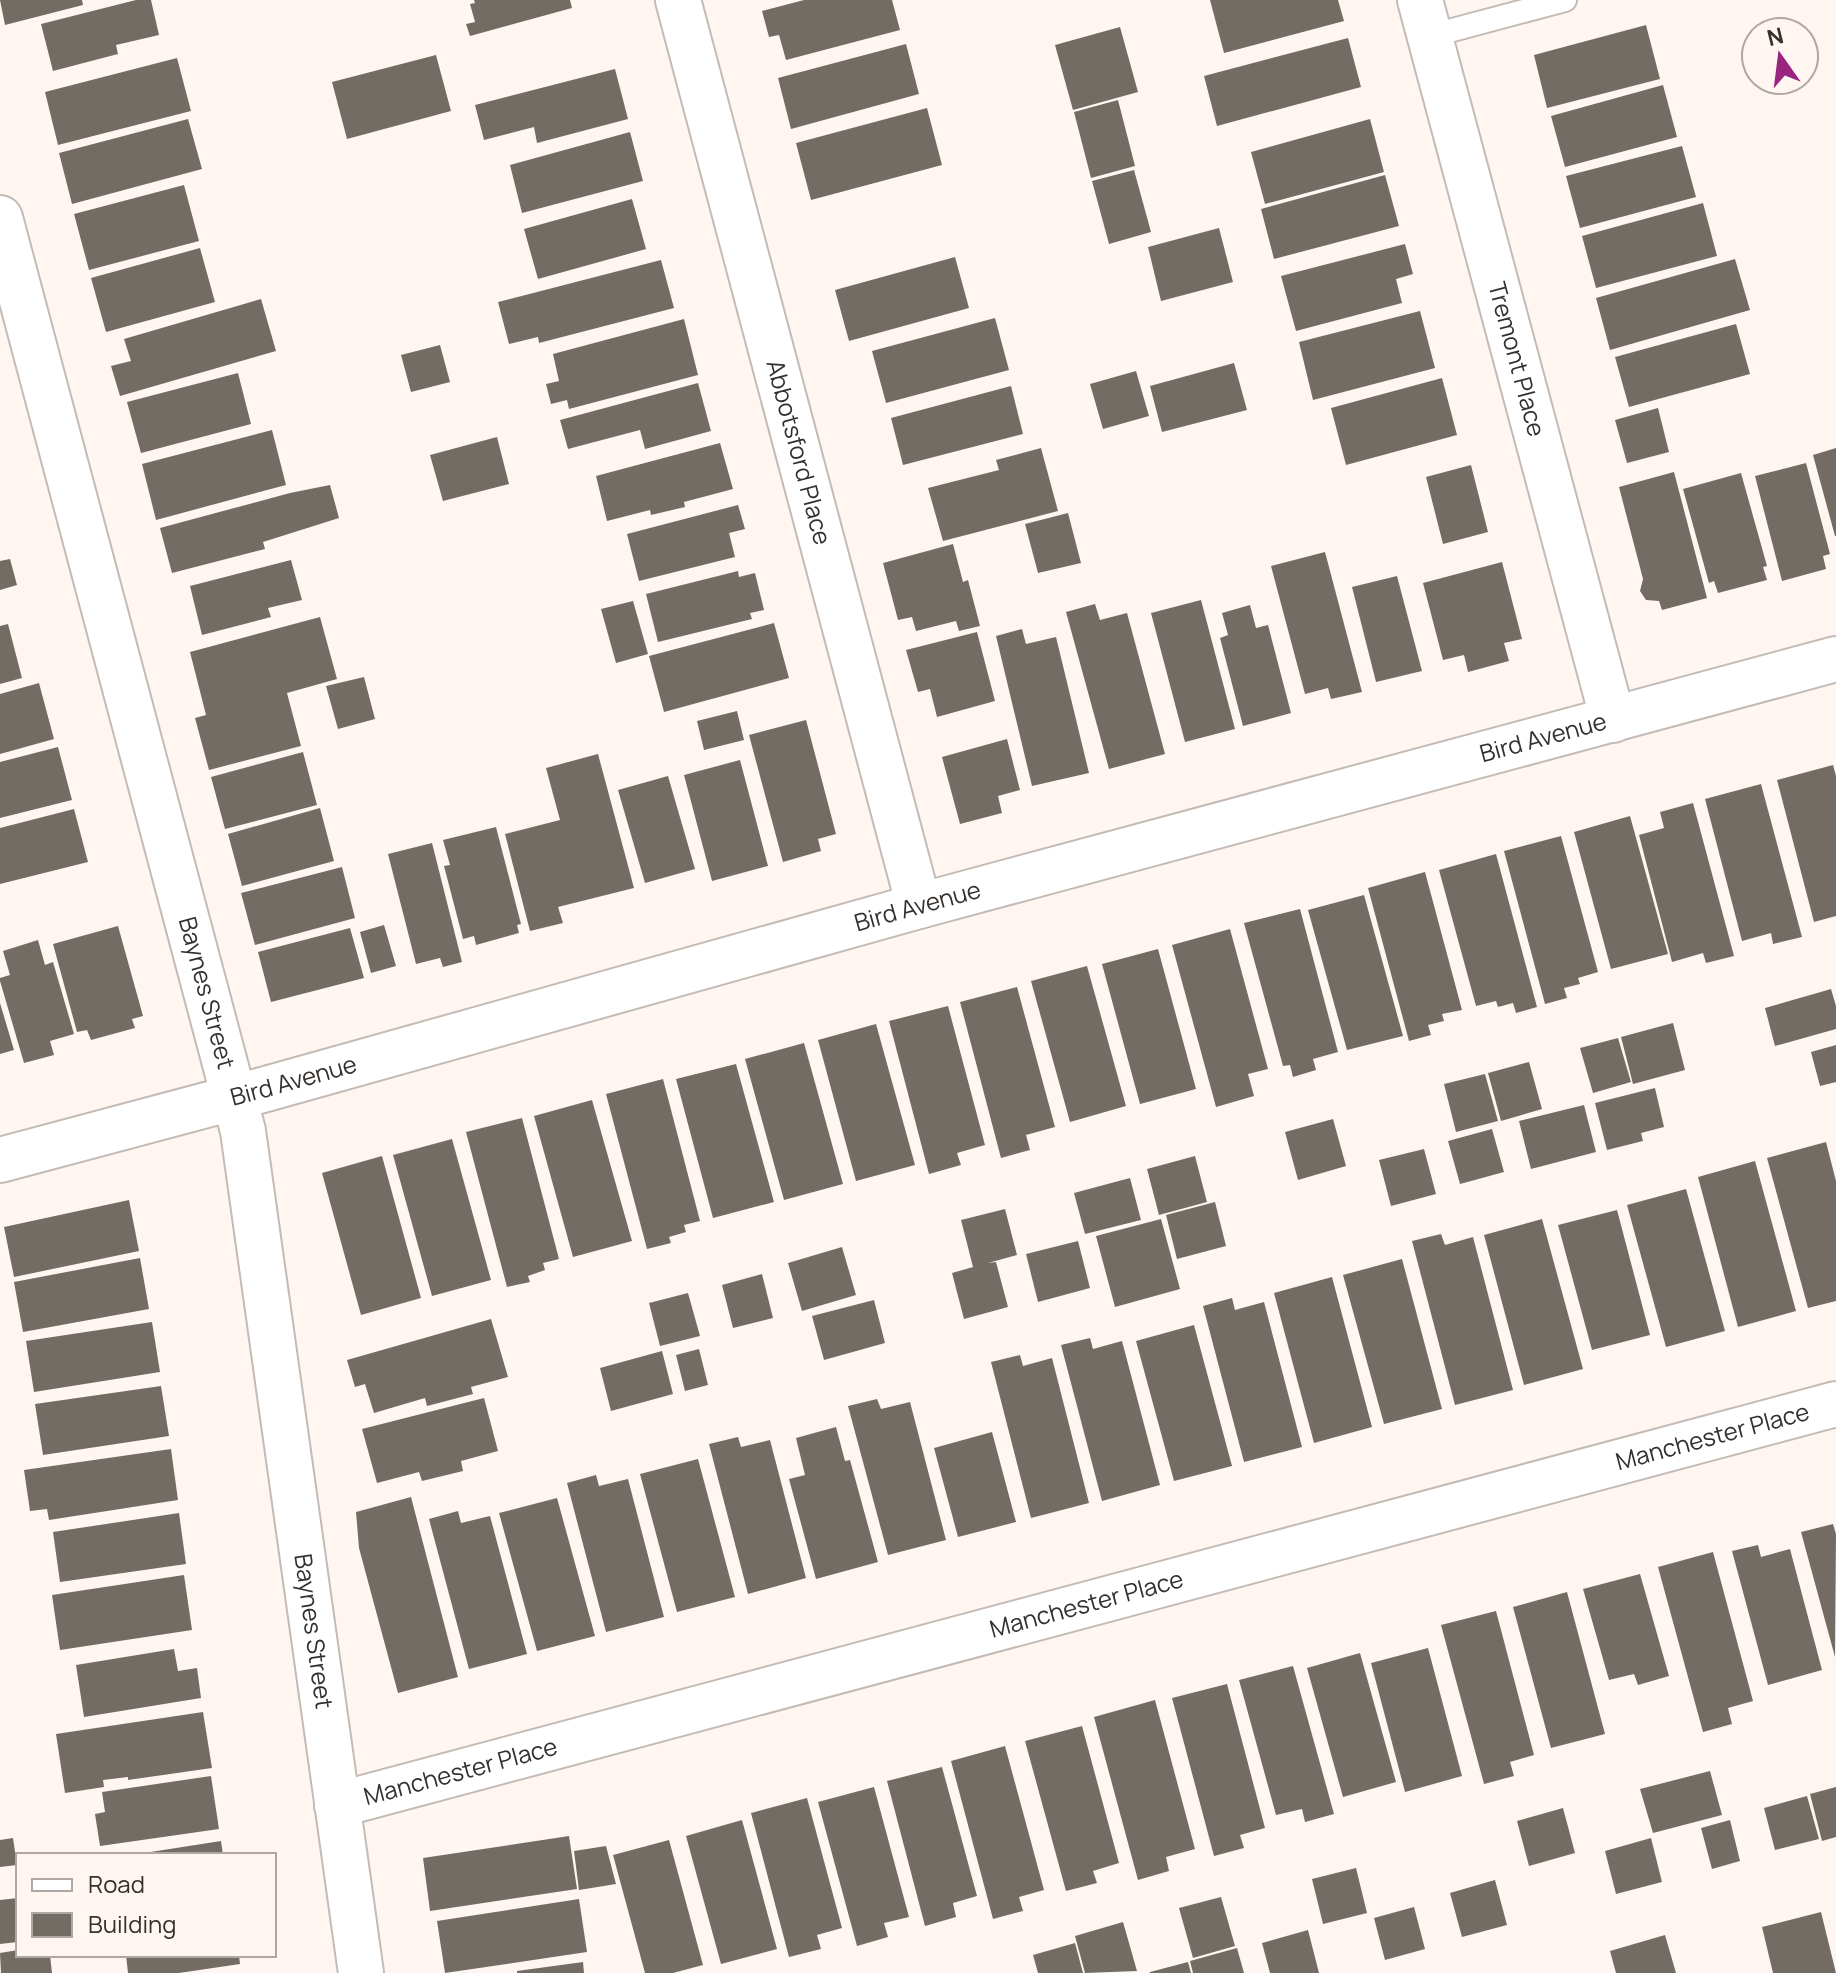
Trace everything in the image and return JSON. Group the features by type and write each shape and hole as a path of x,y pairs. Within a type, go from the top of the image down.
{"street":[{"name":"Abbotsford Place","path":"678,0 919,906"},
{"name":"Tremont Place","path":"1425,18 1613,720"},
{"name":"Baynes Street","path":"0,218 243,1131 361,1973"},
{"name":"Bird Avenue","path":"0,1160 919,906 1836,659"},
{"name":"Manchester Place","path":"337,1805 1836,1404"}],"lane":[{"path":"1425,18 1565,0"}],"building":[{"path":"0,0 82,0 83,5 5,25"},
{"path":"136,0 151,0 159,35 116,45 118,54 53,71 41,24"},
{"path":"474,0 570,0 572,8 470,36 466,24 475,22 470,4 475,3"},
{"path":"804,0 892,0 900,30 786,60 779,35 769,37 762,11"},
{"path":"1210,0 1338,0 1344,21 1224,53"},
{"path":"1646,25 1660,79 1547,108 1534,55"},
{"path":"1120,27 1138,92 1073,110 1055,45"},
{"path":"1348,38 1361,87 1217,126 1204,76"},
{"path":"906,44 919,94 791,129 778,78"},
{"path":"436,55 451,111 347,139 332,82"},
{"path":"177,58 191,111 58,145 45,92"},
{"path":"615,69 628,119 537,143 534,127 484,140 475,105"},
{"path":"1663,85 1677,137 1565,167 1551,116"},
{"path":"1118,100 1135,166 1091,178 1074,112"},
{"path":"927,108 942,165 811,200 796,143"},
{"path":"188,119 202,169 72,204 59,153"},
{"path":"1370,119 1384,172 1265,204 1251,152"},
{"path":"630,132 643,181 522,213 510,165"},
{"path":"1682,146 1696,197 1580,228 1566,176"},
{"path":"1134,170 1151,232 1109,244 1092,181"},
{"path":"1385,175 1399,226 1274,259 1261,209"},
{"path":"184,185 199,241 89,270 74,214"},
{"path":"632,199 646,249 538,279 524,229"},
{"path":"1703,203 1717,256 1596,288 1582,236"},
{"path":"1219,228 1233,282 1161,301 1148,247"},
{"path":"1405,244 1413,274 1396,279 1402,303 1296,331 1281,276"},
{"path":"200,248 215,302 106,332 91,278"},
{"path":"955,257 969,308 849,341 835,290"},
{"path":"1735,259 1750,310 1610,350 1596,298"},
{"path":"661,260 674,308 539,343 538,337 509,344 498,302"},
{"path":"261,299 276,351 120,396 111,366 131,361 124,339"},
{"path":"1420,311 1435,368 1313,400 1299,342"},
{"path":"995,318 1009,370 886,403 872,351"},
{"path":"684,319 698,375 569,409 567,400 551,404 546,384 559,381 553,354"},
{"path":"1736,324 1750,374 1629,407 1615,357"},
{"path":"440,345 450,382 411,392 401,355"},
{"path":"1234,363 1247,410 1162,432 1150,386"},
{"path":"1136,371 1149,416 1103,429 1090,384"},
{"path":"238,373 251,424 141,453 127,402"},
{"path":"1442,378 1457,435 1346,465 1331,408"},
{"path":"698,383 711,431 645,449 640,430 568,449 560,420"},
{"path":"1011,386 1023,434 903,465 891,418"},
{"path":"1658,408 1669,452 1627,463 1615,420"},
{"path":"272,430 286,485 156,520 142,464"},
{"path":"497,437 509,484 443,501 430,455"},
{"path":"720,443 733,489 684,502 685,507 651,515 650,510 607,521 596,476"},
{"path":"1041,448 1058,511 943,541 928,488 999,470 996,460"},
{"path":"1836,448 1836,536 1835,536 1813,455"},
{"path":"1806,463 1830,554 1823,556 1826,569 1782,581 1755,476"},
{"path":"1471,465 1488,532 1443,544 1426,477"},
{"path":"1674,472 1707,598 1662,610 1659,601 1646,600 1640,591 1643,579 1619,487"},
{"path":"1741,473 1767,566 1763,567 1767,580 1718,593 1714,581 1709,583 1683,489"},
{"path":"330,485 339,518 263,542 265,549 172,573 160,528"},
{"path":"738,505 745,529 729,533 735,557 639,581 627,534"},
{"path":"1068,513 1081,563 1038,573 1025,524"},
{"path":"953,544 963,582 968,580 980,626 959,631 956,621 916,631 912,617 898,620 883,563"},
{"path":"1325,552 1362,692 1331,699 1328,688 1305,694 1271,566"},
{"path":"10,559 17,585 0,590 0,561"},
{"path":"291,560 302,600 268,608 271,617 202,635 190,586"},
{"path":"1502,562 1522,639 1504,643 1509,661 1468,672 1464,655 1443,660 1423,583"},
{"path":"738,571 739,577 755,573 764,610 750,613 752,619 658,642 646,594"},
{"path":"1397,576 1422,671 1376,682 1352,587"},
{"path":"1201,600 1235,729 1185,742 1151,613"},
{"path":"633,601 648,654 616,663 601,609"},
{"path":"1095,604 1100,620 1127,613 1165,754 1109,769 1066,612"},
{"path":"1250,605 1256,628 1268,625 1291,713 1243,726 1220,638 1228,635 1222,613"},
{"path":"320,617 337,679 287,693 301,746 209,770 195,718 206,715 190,652"},
{"path":"774,623 789,678 664,712 649,656"},
{"path":"8,624 22,678 0,684 0,626"},
{"path":"1022,629 1026,644 1056,637 1089,773 1032,786 996,636"},
{"path":"977,632 995,701 937,717 930,689 918,692 906,650"},
{"path":"364,677 375,719 338,729 326,686"},
{"path":"39,683 54,739 0,754 0,694"},
{"path":"737,711 744,740 704,750 697,721"},
{"path":"806,720 836,834 818,839 821,851 783,862 749,735"},
{"path":"1007,739 1020,790 998,796 1002,813 960,824 942,757"},
{"path":"58,747 72,800 0,818 0,762"},
{"path":"303,752 317,805 225,829 211,777"},
{"path":"598,754 634,888 558,907 563,923 530,931 505,834 560,820 546,768"},
{"path":"740,760 768,866 712,881 684,775"},
{"path":"1833,765 1836,776 1836,916 1814,922 1777,780"},
{"path":"668,776 695,869 645,883 618,790"},
{"path":"1761,784 1802,937 1773,944 1771,933 1742,941 1705,799"},
{"path":"1693,803 1734,956 1706,963 1703,953 1672,962 1639,835 1664,828 1660,812"},
{"path":"320,808 334,861 242,886 228,834"},
{"path":"74,809 88,862 0,884 0,828"},
{"path":"1630,816 1668,954 1611,969 1574,832"},
{"path":"496,827 521,924 517,925 519,933 476,945 474,936 463,939 444,866 450,865 443,840"},
{"path":"1561,836 1598,972 1578,978 1580,984 1564,988 1567,998 1545,1004 1504,851"},
{"path":"432,843 462,962 443,967 440,958 416,964 388,854"},
{"path":"1496,854 1537,1007 1516,1013 1513,1003 1498,1007 1496,1001 1476,1006 1439,870"},
{"path":"342,867 355,918 255,945 241,893"},
{"path":"1425,872 1462,1010 1442,1014 1444,1021 1428,1025 1431,1035 1409,1041 1368,888"},
{"path":"1364,895 1403,1036 1347,1050 1308,910"},
{"path":"1300,909 1338,1052 1313,1059 1316,1070 1293,1077 1290,1065 1283,1066 1244,923"},
{"path":"384,925 396,966 371,973 360,932"},
{"path":"118,926 143,1016 132,1019 135,1028 91,1040 87,1030 77,1032 53,944"},
{"path":"350,928 364,978 271,1002 258,952"},
{"path":"1230,929 1268,1069 1248,1074 1254,1096 1216,1107 1172,945"},
{"path":"38,940 45,965 53,962 74,1034 50,1041 54,1055 24,1063 0,981 0,978 10,975 3,951"},
{"path":"1158,949 1196,1089 1140,1104 1102,964"},
{"path":"1087,966 1126,1106 1070,1122 1031,981"},
{"path":"1017,987 1055,1127 1026,1135 1030,1150 1001,1158 960,1002"},
{"path":"1831,989 1836,1006 1836,1029 1775,1046 1765,1008"},
{"path":"0,1003 14,1050 0,1054"},
{"path":"948,1006 985,1145 957,1153 961,1165 929,1174 889,1021"},
{"path":"1673,1023 1685,1070 1633,1084 1621,1037"},
{"path":"876,1024 915,1165 856,1181 818,1040"},
{"path":"1618,1038 1631,1082 1593,1093 1580,1048"},
{"path":"804,1043 843,1184 784,1200 745,1059"},
{"path":"1836,1045 1836,1082 1820,1086 1811,1052"},
{"path":"1529,1062 1542,1109 1501,1121 1488,1073"},
{"path":"736,1064 774,1202 713,1218 676,1079"},
{"path":"1485,1074 1498,1121 1456,1132 1444,1084"},
{"path":"663,1079 700,1221 684,1225 686,1232 669,1237 671,1243 647,1249 606,1094"},
{"path":"1655,1088 1664,1127 1641,1133 1643,1141 1607,1150 1595,1103"},
{"path":"592,1100 632,1241 573,1257 534,1116"},
{"path":"1584,1105 1596,1152 1531,1169 1519,1121"},
{"path":"522,1118 559,1259 543,1263 545,1270 528,1276 530,1282 507,1287 466,1132"},
{"path":"1333,1119 1346,1166 1298,1180 1285,1132"},
{"path":"1492,1129 1504,1172 1460,1184 1448,1141"},
{"path":"452,1139 491,1280 432,1296 393,1155"},
{"path":"1826,1142 1836,1181 1836,1301 1808,1308 1767,1158"},
{"path":"1424,1149 1436,1194 1391,1206 1379,1160"},
{"path":"382,1156 421,1298 361,1315 322,1173"},
{"path":"1195,1156 1207,1202 1159,1215 1147,1169"},
{"path":"1755,1161 1796,1311 1738,1327 1698,1177"},
{"path":"1130,1178 1141,1220 1085,1234 1074,1193"},
{"path":"1686,1189 1725,1331 1666,1347 1627,1205"},
{"path":"129,1200 139,1251 14,1277 4,1227"},
{"path":"1215,1202 1226,1246 1177,1259 1166,1215"},
{"path":"1005,1209 1017,1255 988,1263 996,1262 1008,1307 964,1319 952,1273 973,1267 961,1220"},
{"path":"1617,1210 1650,1335 1592,1350 1558,1225"},
{"path":"1161,1219 1180,1289 1115,1307 1096,1236"},
{"path":"1542,1219 1583,1369 1524,1385 1484,1235"},
{"path":"1441,1234 1445,1245 1473,1237 1513,1390 1455,1405 1412,1241"},
{"path":"1078,1241 1090,1288 1038,1302 1026,1254"},
{"path":"842,1247 856,1295 802,1311 788,1263"},
{"path":"140,1258 149,1309 23,1332 14,1282"},
{"path":"1402,1259 1442,1409 1384,1424 1343,1275"},
{"path":"762,1274 773,1318 733,1328 722,1285"},
{"path":"1332,1277 1372,1427 1314,1443 1274,1293"},
{"path":"688,1293 700,1336 660,1346 649,1303"},
{"path":"1232,1298 1235,1310 1264,1302 1302,1447 1244,1462 1203,1306"},
{"path":"874,1300 885,1343 824,1360 812,1316"},
{"path":"491,1319 508,1377 471,1387 473,1394 427,1406 425,1398 374,1413 365,1384 355,1387 347,1360"},
{"path":"152,1322 160,1372 34,1392 26,1341"},
{"path":"1194,1325 1232,1466 1174,1481 1136,1341"},
{"path":"1090,1338 1093,1349 1122,1341 1160,1485 1102,1501 1061,1345"},
{"path":"699,1349 708,1385 685,1391 676,1355"},
{"path":"662,1351 673,1394 611,1411 600,1368"},
{"path":"1020,1355 1023,1366 1052,1358 1089,1503 1031,1518 991,1362"},
{"path":"161,1386 169,1436 43,1455 35,1404"},
{"path":"484,1398 498,1451 461,1461 463,1471 422,1481 419,1472 377,1483 362,1429"},
{"path":"877,1399 881,1409 910,1402 946,1540 888,1555 848,1406"},
{"path":"836,1427 845,1461 850,1460 878,1562 816,1579 789,1479 805,1475 796,1438"},
{"path":"992,1432 1016,1522 958,1537 934,1448"},
{"path":"738,1437 741,1447 770,1440 806,1578 748,1594 709,1444"},
{"path":"171,1449 178,1500 49,1520 47,1509 30,1511 24,1470"},
{"path":"698,1459 735,1597 677,1612 640,1474"},
{"path":"596,1475 599,1486 628,1479 664,1617 606,1632 567,1483"},
{"path":"411,1497 458,1677 398,1693 359,1548 356,1512"},
{"path":"557,1498 595,1636 537,1651 499,1513"},
{"path":"458,1511 461,1523 490,1516 527,1654 469,1669 429,1519"},
{"path":"179,1513 186,1564 60,1582 53,1532"},
{"path":"1833,1524 1836,1534 1835,1657 1801,1532"},
{"path":"1758,1545 1761,1557 1790,1549 1822,1670 1768,1685 1732,1551"},
{"path":"1713,1552 1753,1701 1728,1708 1732,1724 1703,1732 1658,1567"},
{"path":"1640,1574 1669,1676 1638,1685 1634,1674 1609,1680 1583,1589"},
{"path":"184,1575 192,1630 60,1650 52,1595"},
{"path":"1567,1592 1605,1734 1551,1748 1513,1607"},
{"path":"1496,1611 1534,1755 1510,1762 1514,1776 1484,1784 1441,1625"},
{"path":"1428,1648 1462,1776 1405,1792 1371,1663"},
{"path":"174,1649 178,1671 197,1668 201,1698 84,1717 76,1665"},
{"path":"1360,1653 1396,1782 1343,1797 1307,1668"},
{"path":"1293,1666 1334,1814 1305,1822 1302,1809 1276,1815 1239,1680"},
{"path":"1227,1684 1265,1828 1240,1835 1244,1848 1214,1856 1172,1698"},
{"path":"1155,1700 1195,1849 1166,1857 1169,1871 1138,1880 1094,1717"},
{"path":"203,1712 212,1768 128,1780 128,1777 103,1780 104,1787 65,1793 56,1734"},
{"path":"1082,1726 1119,1863 1093,1871 1097,1883 1066,1891 1025,1741"},
{"path":"1005,1746 1044,1890 1019,1897 1023,1911 993,1919 951,1761"},
{"path":"942,1767 977,1896 953,1903 956,1917 925,1926 887,1781"},
{"path":"1710,1771 1722,1815 1653,1833 1640,1789"},
{"path":"211,1776 219,1829 100,1846 95,1814 105,1812 102,1792"},
{"path":"874,1787 909,1917 884,1923 888,1937 857,1946 818,1802"},
{"path":"1836,1787 1836,1837 1822,1841 1810,1794"},
{"path":"1807,1796 1819,1839 1775,1850 1764,1808"},
{"path":"807,1798 842,1928 817,1935 821,1949 789,1957 751,1813"},
{"path":"1563,1808 1575,1853 1529,1866 1517,1821"},
{"path":"742,1820 777,1949 721,1964 686,1836"},
{"path":"1730,1820 1740,1861 1712,1869 1701,1828"},
{"path":"569,1836 577,1889 430,1911 423,1858"},
{"path":"13,1838 16,1865 0,1867 0,1840"},
{"path":"1651,1838 1662,1882 1616,1894 1605,1851"},
{"path":"669,1840 703,1965 673,1973 645,1973 613,1855"},
{"path":"221,1841 223,1853 144,1853"},
{"path":"606,1846 616,1884 579,1890 574,1851"},
{"path":"1356,1868 1367,1913 1323,1924 1312,1879"},
{"path":"1495,1880 1507,1925 1462,1937 1450,1893"},
{"path":"1221,1897 1235,1946 1193,1958 1179,1908"},
{"path":"16,1898 16,1942 0,1944 0,1900"},
{"path":"579,1899 587,1952 445,1973 437,1921"},
{"path":"1414,1907 1425,1949 1385,1960 1374,1918"},
{"path":"1821,1912 1836,1973 1773,1973 1762,1927"},
{"path":"1123,1922 1137,1971 1085,1973 1075,1936"},
{"path":"1308,1930 1319,1973 1270,1973 1262,1943"},
{"path":"1665,1935 1676,1973 1616,1973 1610,1951"},
{"path":"1075,1943 1083,1973 1038,1973 1033,1955"},
{"path":"1237,1948 1244,1973 1193,1973 1190,1961"},
{"path":"16,1950 16,1957 50,1957 52,1973 1,1973 0,1953"},
{"path":"126,1957 239,1957 240,1964 179,1973 128,1973"},
{"path":"583,1962 584,1973 517,1973 517,1971"},
{"path":"1188,1962 1191,1973 1150,1973 1150,1972"}]}
